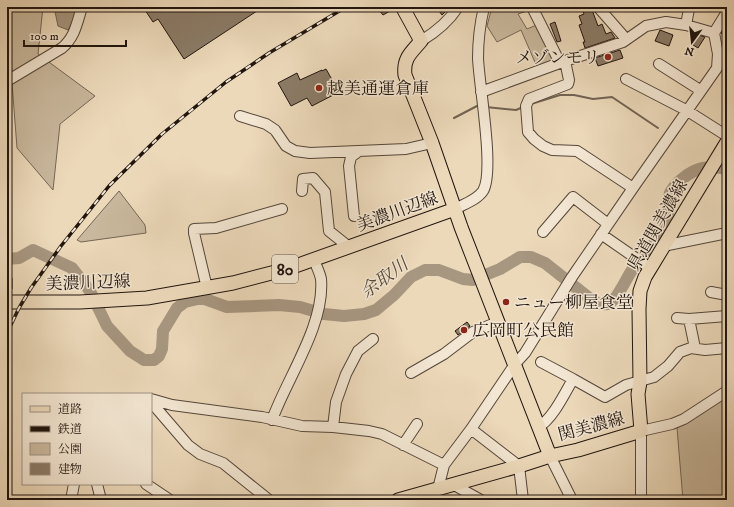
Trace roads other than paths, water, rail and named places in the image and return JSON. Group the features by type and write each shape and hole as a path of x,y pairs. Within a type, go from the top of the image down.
{"main road":[{"path":"404,10 421,41 407,57 404,66 405,75 432,143 455,209"},
{"name":"県道関美濃線","path":"640,382 639,309 640,291 645,276 727,142"},
{"name":"美濃川辺線","path":"7,302 108,301 155,297 233,283 287,269 455,209 550,456"},
{"name":"関美濃線","path":"550,456 578,450 641,431 638,394 640,382"},
{"path":"398,500 550,456"}],"street":[{"path":"7,81 62,48 69,42 74,33 82,7"},
{"path":"421,41 447,21 458,7"},
{"path":"455,209 478,196 485,186 487,176 487,154 478,53 480,27 484,7"},
{"path":"532,7 562,62 569,80 568,84 529,99 526,108 528,132 543,146 552,150 577,151 632,188"},
{"path":"598,7 625,37"},
{"path":"686,24 689,9"},
{"path":"438,489 444,465 471,429 514,364 525,353 572,277 686,110 717,68 719,60 714,33 727,12"},
{"path":"482,102 562,62 623,42 625,37 646,26 666,22 686,24 714,33"},
{"path":"659,64 700,90"},
{"path":"626,79 686,110 727,136"},
{"path":"240,116 266,124 275,130 286,146 295,151 310,153 406,149 432,143"},
{"path":"354,216 349,166 351,157 359,151"},
{"path":"302,191 303,179 313,178 325,192 330,232 349,247"},
{"path":"543,232 573,197 608,224"},
{"path":"207,288 194,229 216,228 282,209"},
{"path":"663,246 727,233"},
{"path":"601,234 650,268"},
{"path":"272,420 316,317 321,290 320,277 314,259"},
{"path":"711,292 727,295"},
{"path":"677,318 689,319 727,316"},
{"path":"689,319 695,348"},
{"path":"411,373 444,354 473,332 498,322"},
{"path":"333,427 336,402 346,374 358,351 373,340"},
{"path":"541,362 606,397 626,385 654,378 668,366 680,352 691,348 705,350 727,348"},
{"path":"538,427 550,416 573,379"},
{"path":"641,500 641,431 672,424 684,419 727,391"},
{"path":"152,400 172,405 262,417 302,426 333,427 375,432 382,434 444,465"},
{"path":"152,401 188,445 200,454 223,463 269,500"},
{"path":"403,445 417,424"},
{"path":"471,429 518,466 523,500"},
{"path":"550,456 572,500"},
{"path":"454,484 480,500"},
{"path":"71,500 74,485"},
{"path":"97,485 101,500"},
{"path":"148,485 170,500"}],"waterway":[{"path":"531,104 560,95 574,95 593,99 612,97 658,128"},
{"path":"454,118 477,106 480,106"},
{"path":"486,107 516,110 523,107"},
{"name":"余取川","path":"7,259 19,258 33,250 72,268 90,291 107,326 130,351 144,360 154,360 159,356 162,349 163,331 177,308 185,302 202,298 227,307 279,305 300,307 324,314 344,316 364,314 376,310 394,295 411,277 425,270 439,270 463,279 473,280 500,269 520,257 531,257 545,263 593,301 600,304 608,304 614,299 636,264 660,236 667,219 670,193 675,185 687,175 703,168 714,167 727,169"}],"railway":[{"path":"7,333 31,288 61,246 109,186 162,134 226,82 269,53 346,7"}],"place":[{"name":"メゾンモリ","path":"608,57"},
{"name":"越美通運倉庫","path":"319,88"},
{"name":"ニュー柳屋食堂","path":"506,302"},
{"name":"広岡町公民館","path":"464,330"}]}
